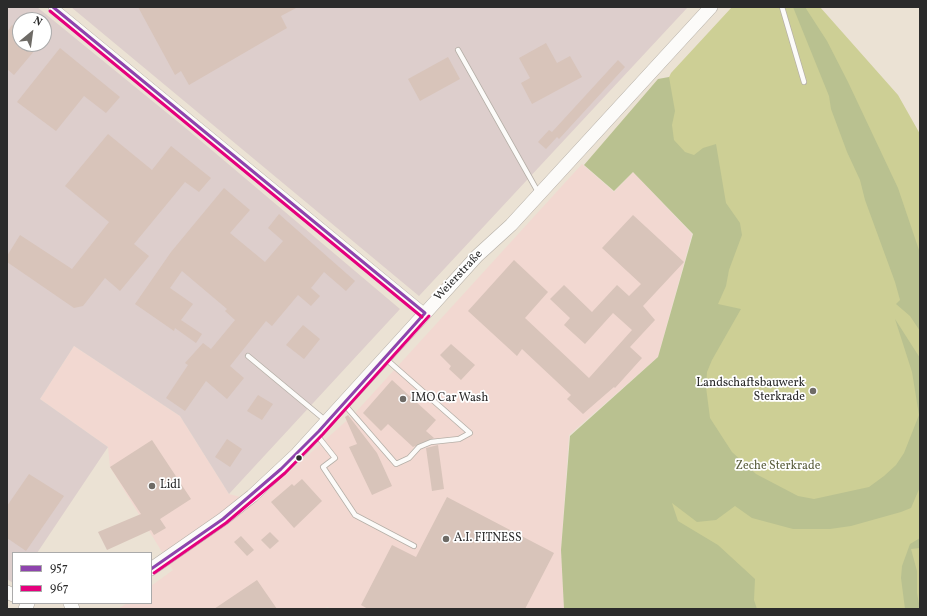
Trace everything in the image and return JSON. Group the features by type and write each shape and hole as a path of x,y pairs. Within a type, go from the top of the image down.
{"main road":[{"name":"Weierstraße","path":"152,568 192,542 252,496 328,422 425,313 539,193 711,7"}],"street":[{"path":"53,7 425,313"}],"lane":[{"path":"782,7 804,82"},
{"path":"458,50 539,193"},
{"path":"248,356 328,422"},
{"path":"344,404 396,464 409,458 418,447 431,442 459,439 470,433 385,357"},
{"path":"316,434 335,458 323,467 355,515 414,546"}],"shaded area":[{"path":"7,7 37,7 43,12 12,12 12,52 52,52 52,19 188,130 400,309 229,494 180,416 74,346 40,399 108,447 38,552 12,552 12,582 7,579"},
{"path":"71,7 688,7 419,296"},
{"path":"582,164 614,192 633,172 692,234 658,357 569,435 561,550 564,609 332,609 327,607 324,609 118,609 126,604 152,604 152,585 173,570 110,467 108,447 40,399 74,346 180,416 229,494 257,501 354,414"}],"green space":[{"name":"Zeche Sterkrade","path":"732,7 820,7 898,95 920,134 920,609 610,609 708,235 639,140 671,73"},
{"path":"793,7 805,7 827,41 898,188 920,253 920,331 910,316 896,304 900,300 895,282 865,200 860,180 847,152 831,109 829,96"},
{"path":"669,77 675,111 672,125 674,140 685,152 694,155 703,148 716,144 726,203 740,223 742,235 729,270 726,286 718,304 741,309 712,360 707,372 706,387 710,418 732,452 756,474 798,496 814,499 869,487 896,465 904,453 919,415 912,372 895,319 920,358 920,487 911,508 851,526 830,529 793,529 752,518 735,506 716,520 697,522 672,503 678,521 718,545 755,579 754,600 757,609 564,609 561,550 570,436 658,357 693,234 633,172 614,191 584,165 658,79"},
{"path":"920,538 920,548 911,549 917,571 917,593 920,609 905,609 901,578 902,566 910,544"}],"building":[{"path":"138,7 298,7 281,16 287,28 189,85 181,71 175,75"},
{"path":"12,25 12,52 33,52 14,75 7,69 7,32"},
{"path":"546,43 557,63 570,56 582,77 532,104 521,83 530,78 519,58"},
{"path":"60,48 120,97 106,113 84,96 56,131 17,102"},
{"path":"448,57 460,79 420,101 408,79"},
{"path":"618,60 625,67 559,139 557,137 546,149 538,142 549,130 552,132"},
{"path":"108,134 152,170 171,146 211,178 199,192 185,182 134,244 149,256 120,291 105,278 83,306 74,308 7,262 7,256 20,235 72,269 109,222 65,186"},
{"path":"224,188 250,210 230,233 265,262 283,241 268,228 279,214 355,281 346,291 324,272 311,288 320,296 311,306 298,295 272,326 266,321 230,366 244,378 227,399 206,381 185,411 166,398 188,365 185,363 203,343 211,349 235,320 225,311 227,309 182,271 170,288 193,304 181,320 202,334 196,343 175,328 174,331 135,304 171,252"},
{"path":"633,215 684,262 643,306 655,320 630,347 642,358 615,388 614,387 583,414 567,399 571,395 522,349 517,356 468,311 514,260 548,292 525,318 589,378 632,330 613,313 585,344 564,325 570,318 550,299 564,285 592,312 617,285 629,296 641,284 602,248"},
{"path":"303,325 320,339 304,359 286,345"},
{"path":"451,344 475,365 461,380 449,369 451,366 440,355"},
{"path":"392,380 436,420 426,431 434,438 413,447 388,424 381,431 363,413"},
{"path":"258,395 273,404 262,420 247,411"},
{"path":"348,415 377,453 392,486 372,495 349,447 357,444 345,417"},
{"path":"227,439 242,449 230,467 215,457"},
{"name":"Lidl","path":"152,440 191,499 160,519 166,528 154,535 151,530 107,550 98,532 141,514 110,467"},
{"path":"438,445 444,489 432,491 426,448"},
{"path":"29,474 64,496 26,551 7,538 7,506"},
{"path":"302,479 322,501 294,528 271,502 292,484 294,486"},
{"path":"447,497 554,553 525,609 368,609 361,605 392,545 416,557"},
{"path":"270,532 279,541 270,549 261,540"},
{"path":"241,536 254,550 247,556 234,542"},
{"path":"257,580 277,609 214,609"}],"transit line":[{"name":"957","path":"53,7 425,313"},
{"name":"967","path":"50,11 422,317"},
{"name":"957","path":"152,568 223,519 281,469 319,431 425,313"},
{"name":"967","path":"154,573 226,523 285,473 323,434 429,316"}],"place":[{"name":"Landschaftsbauwerk Sterkrade","path":"813,391"},
{"name":"IMO Car Wash","path":"403,399"},
{"name":"Lidl","path":"152,486"},
{"name":"A.I. FITNESS","path":"446,539"}]}
